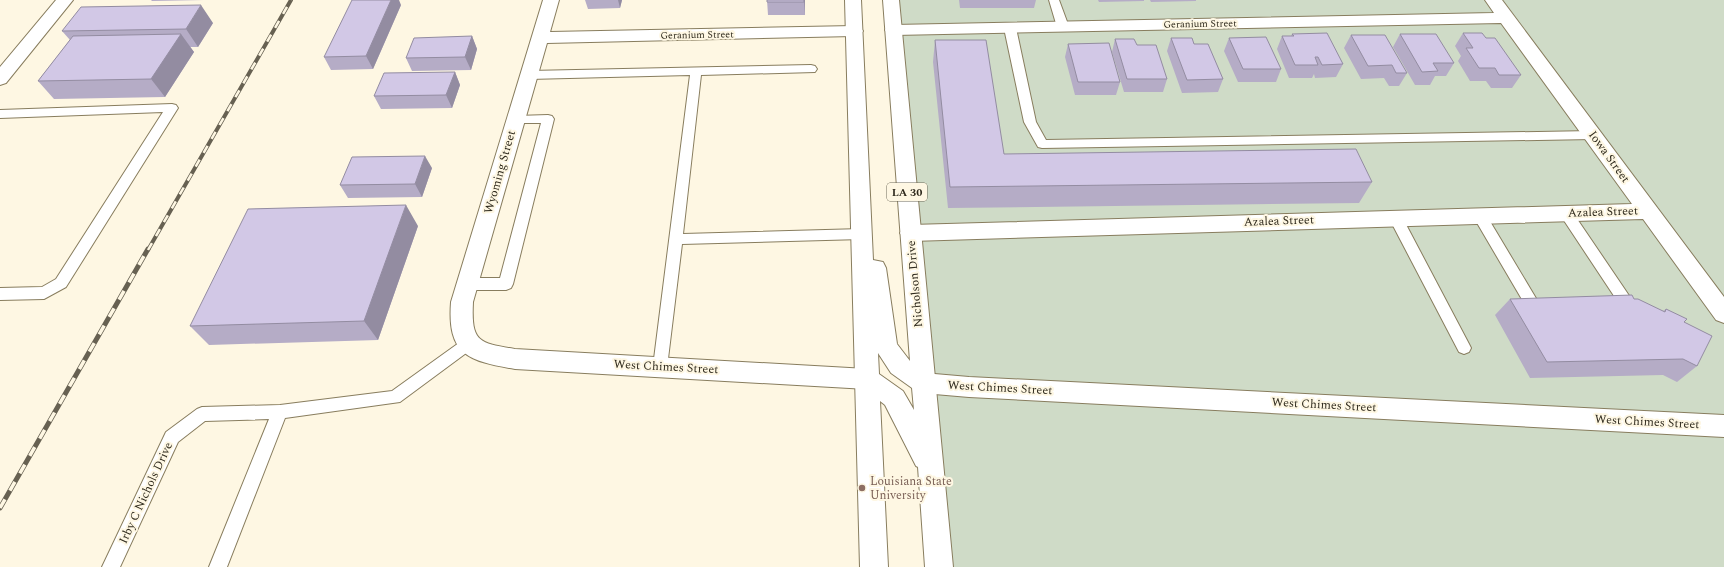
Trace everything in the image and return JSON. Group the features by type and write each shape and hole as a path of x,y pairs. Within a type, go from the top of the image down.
{"street":[{"path":"0,79 65,0"},
{"name":"Wyoming Street","path":"468,344 463,334 460,320 462,302 551,0"},
{"path":"853,0 874,567"},
{"name":"Nicholson Drive","path":"891,0 939,567"},
{"name":"Iowa Street","path":"1493,0 1724,314"},
{"name":"Geranium Street","path":"894,30 1506,18"},
{"name":"Geranium Street","path":"540,38 854,31"},
{"path":"860,193 872,245 886,346 899,366 923,383"},
{"name":"Azalea Street","path":"910,233 1648,211"},
{"name":"West Chimes Street","path":"468,344 489,355 515,359 867,379"},
{"path":"867,379 894,398 907,421 931,472"},
{"name":"West Chimes Street","path":"923,383 968,387 1724,426"}],"lane":[{"path":"1054,0 1063,27"},
{"path":"1010,28 1030,122 1042,144 1593,135"},
{"path":"529,75 811,69"},
{"path":"660,367 696,71"},
{"path":"0,114 172,108 61,283 44,293 0,294"},
{"path":"467,284 506,284 548,119 516,120"},
{"path":"1566,213 1626,304"},
{"path":"1480,216 1532,304"},
{"path":"1396,218 1464,348"},
{"path":"675,239 862,234"},
{"name":"Irby C Nichols Drive","path":"111,567 172,437 202,414 280,412 395,397 468,344"},
{"path":"218,567 280,412"}],"green space":[{"path":"892,0 1724,0 1724,567 939,567"}],"building":[{"path":"352,0 391,0 366,56 324,57"},
{"path":"767,0 804,0 804,2 767,2"},
{"path":"201,5 186,29 62,31 81,7"},
{"path":"1327,33 1343,64 1322,65 1318,57 1315,57 1318,65 1295,65 1282,36 1294,36 1292,34"},
{"path":"1463,33 1482,33 1486,38 1495,38 1521,75 1499,75 1495,68 1479,68 1466,48 1473,48"},
{"path":"181,34 151,79 38,81 73,36"},
{"path":"1400,34 1436,34 1454,63 1433,63 1438,71 1422,72"},
{"path":"1351,35 1385,35 1407,73 1396,73 1392,65 1368,66"},
{"path":"472,36 465,57 406,58 414,38"},
{"path":"1266,37 1281,69 1243,69 1229,38"},
{"path":"1171,38 1192,38 1194,44 1208,44 1223,79 1187,80"},
{"path":"1115,39 1134,39 1137,45 1156,45 1167,79 1127,79"},
{"path":"935,40 986,40 1004,154 1356,149 1372,182 950,187"},
{"path":"1109,43 1120,82 1078,82 1068,44"},
{"path":"455,72 446,95 374,96 384,73"},
{"path":"425,156 415,184 340,185 352,157"},
{"path":"406,205 364,321 190,326 248,209"},
{"path":"1632,295 1634,299 1638,299 1665,312 1666,309 1687,319 1684,322 1712,336 1697,366 1683,359 1547,362 1510,299"}],"railway":[{"path":"148,250 291,0"},
{"path":"0,508 148,249"}],"place":[{"name":"Louisiana State University","path":"862,488"}]}
